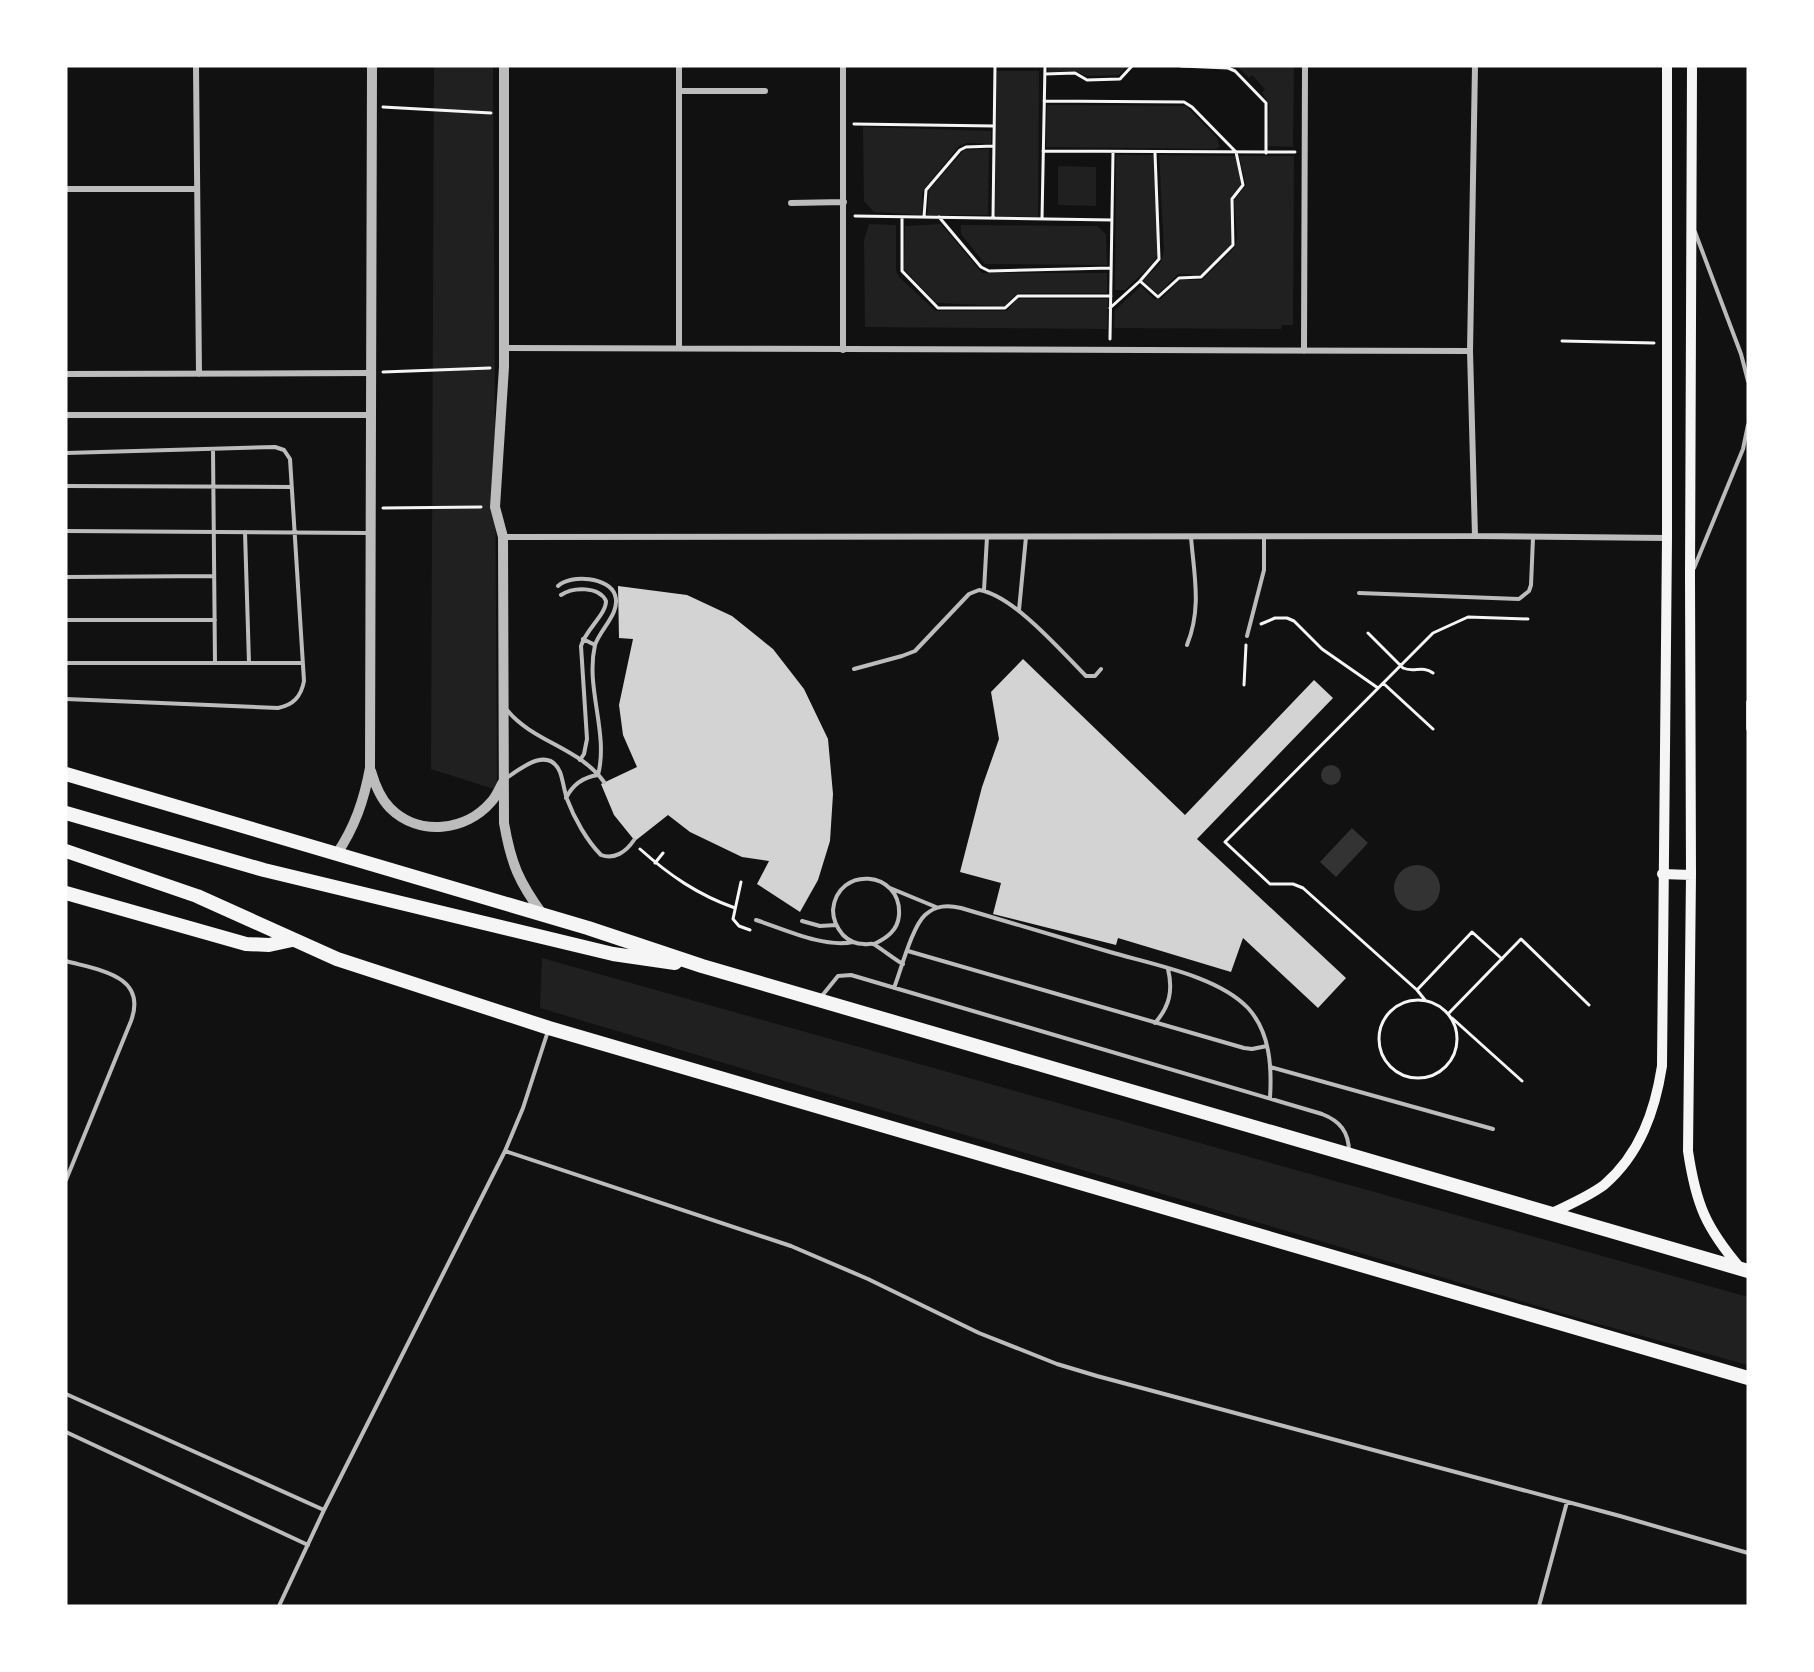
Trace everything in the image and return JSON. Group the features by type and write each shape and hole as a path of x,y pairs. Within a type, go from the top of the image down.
{"highway":[{"path":"66,774 543,915 702,966 1745,1270"},
{"path":"66,813 264,870 613,954 702,966"},
{"path":"66,851 197,896 348,963 549,1028 1748,1378"},
{"path":"66,893 246,944 269,945 292,940"}],"main road":[{"path":"1550,1214 1602,1186 1624,1165 1641,1140 1652,1112 1662,1066 1662,874 1667,538 1667,66"},
{"path":"1692,66 1691,875 1688,1151 1693,1184 1704,1215 1720,1244 1745,1270"},
{"path":"1662,874 1691,875"}],"street":[{"path":"196,66 199,374"},
{"path":"336,855 354,827 360,812 370,768 372,66"},
{"path":"504,66 504,367 495,507 503,537 504,823 515,871 524,889 543,915"},
{"path":"679,66 679,348"},
{"path":"843,66 843,350"},
{"path":"1304,351 1305,66"},
{"path":"1475,66 1470,351 1475,536"},
{"path":"679,91 765,91"},
{"path":"66,189 197,189"},
{"path":"791,203 844,202"},
{"path":"504,348 1470,351"},
{"path":"66,374 372,373"},
{"path":"66,415 372,415"},
{"path":"503,537 1475,536 1667,538"},
{"path":"370,768 377,790 391,809 410,822 432,828 455,826 476,817 493,801 503,781"}],"lane":[{"path":"1692,224 1741,354 1748,381"},
{"path":"1690,577 1743,449 1748,425"},
{"path":"66,453 280,448 288,454 304,681 299,697 293,703 278,708 66,699"},
{"path":"213,449 215,663"},
{"path":"66,486 292,487"},
{"path":"66,531 372,532"},
{"path":"245,532 249,663"},
{"path":"984,590 987,537"},
{"path":"1019,610 1026,537"},
{"path":"1187,645 1194,627 1197,609 1191,537"},
{"path":"1247,636 1264,570 1264,537"},
{"path":"1359,593 1520,598 1525,595 1531,585 1533,538"},
{"path":"66,577 214,576"},
{"path":"558,586 567,580 596,580 605,583 616,597 616,607 596,645 593,682 602,759 598,775"},
{"path":"854,669 915,651 969,594 979,590 984,590 1019,610 1086,676 1095,676 1101,669"},
{"path":"561,595 570,591 595,591 600,592 606,601 604,611 583,639 580,654 587,739 584,754 580,760"},
{"path":"66,620 215,621"},
{"path":"583,639 596,645"},
{"path":"66,663 302,663"},
{"path":"584,696 595,695"},
{"path":"1748,702 1748,729"},
{"path":"503,705 530,731 580,760 604,782"},
{"path":"503,781 528,763 539,759 546,760 558,769 566,798 600,855 608,858 615,857 633,842"},
{"path":"566,798 579,782 598,775"},
{"path":"854,942 844,936 836,926 833,915 834,903 839,893 846,885 857,879 868,878 879,881 936,908"},
{"path":"756,920 826,942 874,944 885,939 893,931 898,920 898,902 889,887"},
{"path":"894,988 918,924 926,914 936,908 949,905 961,908 1168,969 1209,982 1231,993 1249,1009 1262,1029 1268,1046 1270,1098"},
{"path":"802,921 836,926"},
{"path":"874,944 882,952 903,964"},
{"path":"908,951 1244,1048 1268,1046"},
{"path":"66,961 117,976 130,988 135,1004 131,1021 66,1180"},
{"path":"1155,1023 1162,1015 1171,993 1168,969"},
{"path":"819,1000 835,979 842,974 850,975 1270,1098 1332,1117 1346,1132 1349,1156"},
{"path":"279,1606 324,1510 505,1151 527,1098 549,1028"},
{"path":"1270,1067 1493,1129"},
{"path":"505,1151 791,1246 868,1279 979,1333 1057,1364 1748,1553"},
{"path":"66,1394 324,1510"},
{"path":"66,1432 308,1545"},
{"path":"1539,1606 1567,1502"}],"path":[{"path":"993,218 994,66"},
{"path":"1042,219 1045,66"},
{"path":"1045,74 1075,73 1086,80 1120,80 1132,66"},
{"path":"1180,66 1230,68 1264,100 1266,105 1266,153"},
{"path":"1044,101 1184,102 1236,152 1243,185 1232,199 1233,245 1201,277 1178,278 1158,297 1140,281"},
{"path":"372,106 504,114"},
{"path":"843,123 994,126"},
{"path":"924,217 925,192 960,150 966,147 994,146"},
{"path":"1043,151 1303,152"},
{"path":"1110,308 1140,281 1160,256 1155,152"},
{"path":"1110,350 1113,153"},
{"path":"844,216 1112,220"},
{"path":"902,217 902,272 937,308 1005,308 1018,296 1111,296"},
{"path":"939,217 981,267 989,271 1111,267"},
{"path":"1562,341 1667,344"},
{"path":"372,373 504,367"},
{"path":"372,508 495,507"},
{"path":"1521,1081 1449,1016 1425,1000 1417,990 1303,888 1293,884 1270,884 1226,842 1433,633 1468,617 1528,619"},
{"path":"1244,685 1247,636 1266,621 1287,618 1294,621 1322,649 1378,688"},
{"path":"1368,633 1407,670 1423,668 1433,673"},
{"path":"1383,683 1433,729"},
{"path":"633,842 685,884 735,908"},
{"path":"655,862 663,853"},
{"path":"1417,990 1473,932 1502,959"},
{"path":"1449,1016 1521,939 1589,1005"},
{"path":"1425,1000 1404,1002 1395,1007 1382,1022 1379,1032 1380,1053 1392,1070 1401,1075 1421,1079 1440,1072 1448,1065 1457,1046 1457,1036 1449,1016"}],"shaded area":[{"path":"434,66 493,66 497,790 431,769"},
{"path":"1048,66 1127,66 1119,75 1087,76 1075,71 1048,72"},
{"path":"1237,66 1294,66 1293,147 1268,146 1269,104 1262,93 1265,89 1252,75 1249,78"},
{"path":"996,71 1039,71 1038,217 995,216"},
{"path":"1047,105 1186,106 1217,138 1220,147 1215,149 1046,147"},
{"path":"863,127 991,131 991,144 967,143 959,146 924,189 922,194 923,215 874,212 864,201"},
{"path":"989,149 988,215 927,215 929,190 964,150"},
{"path":"1116,155 1154,155 1158,254 1153,263 1125,290 1115,290"},
{"path":"1159,155 1236,156 1241,184 1231,198 1231,244 1200,275 1178,274 1158,294 1143,281 1161,262 1164,251"},
{"path":"1239,156 1294,156 1293,325 1282,325 1281,329 1114,328 1115,310 1141,286 1154,299 1161,299 1180,280 1202,280 1235,247 1237,237 1234,201 1246,185"},
{"path":"1058,166 1096,167 1096,206 1058,205"},
{"path":"869,224 896,225 896,271 900,278 936,311 1007,311 1017,299 1108,299 1107,329 865,327 864,240"},
{"path":"941,224 982,273 1107,273 1107,293 1020,293 1003,306 936,303 904,269 905,226"},
{"path":"961,225 1097,226 1106,234 1107,265 985,264 961,234"},
{"path":"1331,765 1338,768 1341,775 1338,782 1331,785 1324,782 1321,775 1324,768"},
{"path":"1352,828 1368,843 1336,877 1320,862"},
{"path":"1417,865 1433,872 1440,888 1433,904 1417,911 1401,904 1394,888 1401,872"},
{"path":"542,958 1748,1297 1748,1365 1588,1321 540,1008"}],"building":[{"path":"618,586 687,595 732,616 773,649 804,689 828,739 833,794 830,841 818,880 800,912 757,884 769,861 742,857 690,832 668,815 635,841 614,815 601,784 637,767 623,735 619,705 633,639 619,638"},
{"path":"1023,659 1185,815 1314,680 1333,698 1197,839 1346,978 1318,1008 1243,938 1231,972 1118,938 1116,945 993,914 1001,883 960,872 982,787 999,739 991,692"}]}
